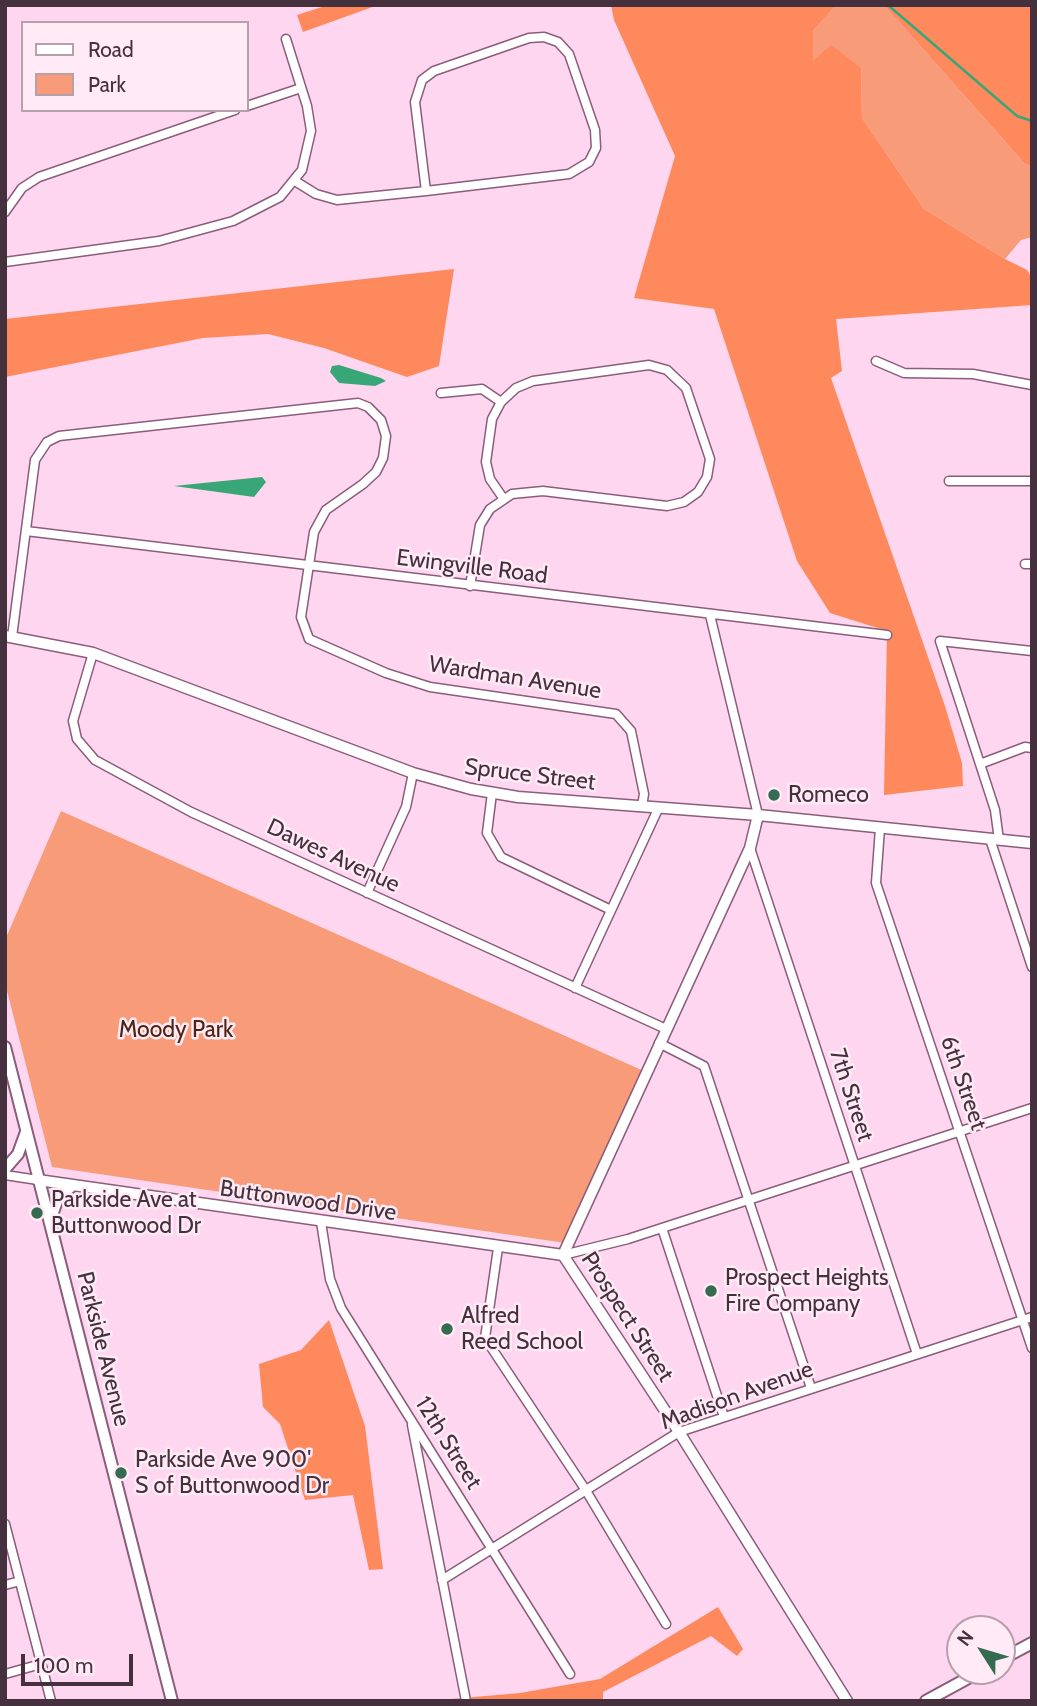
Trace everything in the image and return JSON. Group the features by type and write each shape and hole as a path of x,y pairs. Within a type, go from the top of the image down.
{"main road":[{"name":"Parkside Avenue","path":"5,1047 172,1701"},
{"path":"5,1169 18,1154 26,1132"},
{"path":"49,1224 58,1198 72,1186"},
{"path":"1016,1652 1032,1643"},
{"path":"926,1701 955,1685"}],"street":[{"path":"5,262 134,246 197,232 266,207 295,181 307,157 311,131 286,38"},
{"path":"295,181 316,194 337,200 426,191 569,174 589,162 596,148 595,130 564,48 551,38 529,38 434,71 422,80 415,102 426,191"},
{"path":"248,106 301,88"},
{"path":"5,212 22,188 39,177 229,112"},
{"path":"876,361 904,373 973,374 1032,385"},
{"path":"470,586 480,525 490,509 503,498 532,490 676,505 692,498 704,485 710,459 686,388 674,374 659,367 533,381 516,388 501,402 491,425 486,462 490,479 503,498"},
{"path":"441,393 475,388 488,392 501,402"},
{"name":"Wardman Avenue","path":"9,636 34,460 41,447 59,436 347,402 368,407 384,427 383,458 376,472 363,484 326,510 314,532 300,617 304,632 315,644 430,687 608,712 622,719 631,731 643,794 642,806"},
{"path":"950,481 1032,481"},
{"name":"Ewingville Road","path":"26,531 887,635"},
{"path":"710,615 758,815"},
{"name":"Spruce Street","path":"9,636 93,653 413,773 492,793 758,815 1032,843"},
{"path":"1032,651 940,641 995,810 995,839 1032,967"},
{"name":"Dawes Avenue","path":"93,653 73,721 77,739 88,754 191,812 666,1030"},
{"path":"980,764 1025,747 1032,748"},
{"path":"367,893 406,807 413,773"},
{"path":"492,793 487,833 501,858 611,910"},
{"path":"575,988 659,807"},
{"name":"Prospect Street","path":"758,815 750,848 564,1255 679,1432 847,1701"},
{"name":"6th Street","path":"880,828 876,883 1032,1348"},
{"name":"7th Street","path":"750,848 916,1354"},
{"path":"659,1043 704,1066 811,1388"},
{"path":"564,1255 662,1228 1032,1108"},
{"name":"Buttonwood Drive","path":"5,1175 498,1248 564,1255"},
{"name":"12th Street","path":"320,1222 330,1279 341,1308 570,1674"},
{"path":"662,1228 724,1417"},
{"path":"498,1248 485,1338 585,1489 666,1624"},
{"name":"Madison Avenue","path":"442,1580 679,1432 1032,1317"},
{"path":"411,1421 466,1701"},
{"path":"5,1524 51,1701"},
{"path":"5,1586 20,1581"},
{"path":"5,1674 41,1664"}],"green space":[{"path":"836,5 884,5 1025,164 1032,166 1032,237 1021,240 1005,259 924,209 862,118 861,68 812,61 813,31"},
{"name":"Moody Park","path":"61,811 646,1072 572,1244 52,1167 5,983 5,940"}],"shaded area":[{"path":"328,5 378,5 303,32 297,15"},
{"path":"611,5 836,5 813,31 813,61 831,45 861,68 862,118 924,209 1027,270 1032,278 1032,305 836,319 842,371 831,378 945,706 962,763 963,786 884,795 887,631 830,613 797,561 714,309 634,298 675,156 614,20"},
{"path":"884,5 1032,5 1032,166 1025,164"},
{"path":"454,269 439,366 407,377 324,348 268,334 203,338 5,377 5,319"},
{"path":"339,365 386,381 375,386 339,383 330,372 332,366"},
{"path":"262,477 266,482 254,497 174,486"},
{"path":"329,1320 365,1426 383,1569 369,1570 353,1495 305,1500 280,1424 263,1407 259,1364 301,1350"},
{"path":"718,1607 743,1649 737,1656 711,1636 603,1692 603,1701 428,1701 520,1693 600,1679"}],"waterway":[{"path":"888,5 1017,116 1032,121"}],"place":[{"name":"Romeco","path":"774,795"},
{"name":"Parkside Ave at Buttonwood Dr","path":"37,1213"},
{"name":"Prospect Heights Fire Company","path":"711,1291"},
{"name":"Alfred Reed School","path":"447,1329"},
{"name":"Parkside Ave 900' S of Buttonwood Dr","path":"121,1473"}]}
